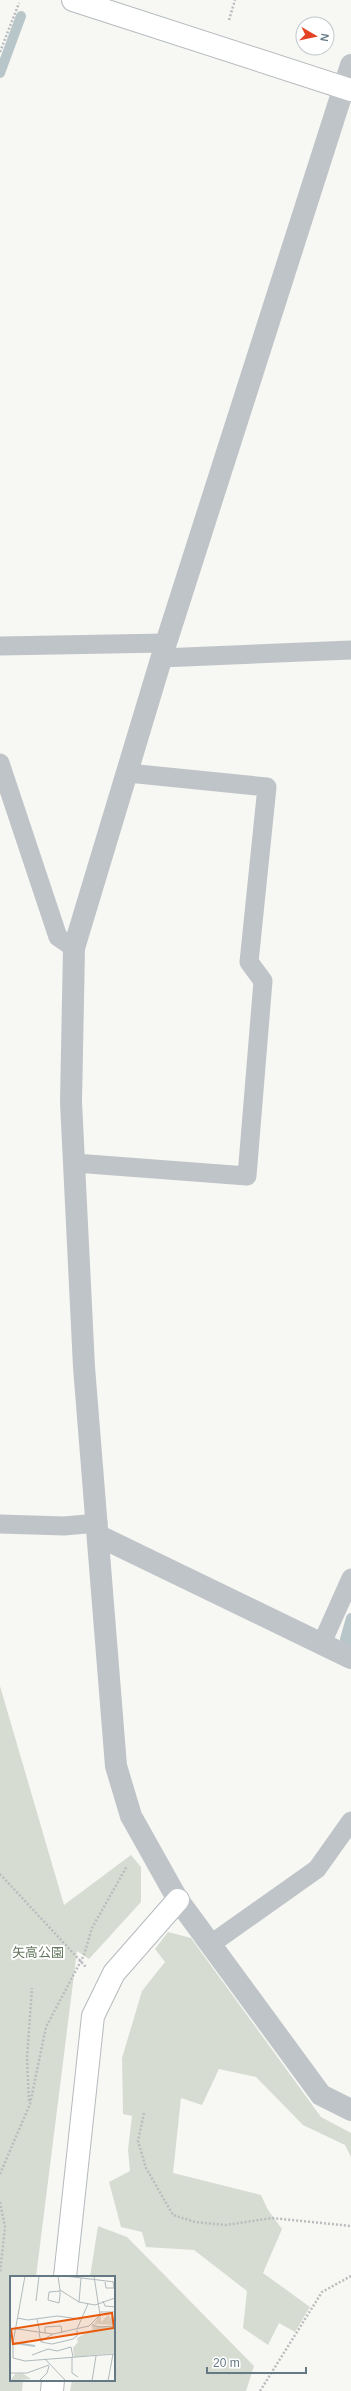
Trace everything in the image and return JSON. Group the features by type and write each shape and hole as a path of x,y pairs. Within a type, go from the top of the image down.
{"street":[{"path":"73,0 348,89"},
{"path":"351,65 348,89 164,650 74,948 71,1102 84,1367 99,1530 116,1766 131,1816 178,1900 321,2095 351,2110"},
{"path":"99,1530 351,1658"},
{"path":"65,2276 93,2016 114,1973 178,1900"},
{"path":"52,2391 53,2381"}],"lane":[{"path":"0,646 164,650 351,650"},
{"path":"0,763 58,937 74,948"},
{"path":"75,1163 247,1176 263,981 249,962 267,787 128,773"},
{"path":"0,1524 64,1526 99,1530"},
{"path":"322,1643 351,1578"},
{"path":"211,1944 317,1870 351,1821"}],"path":[{"path":"0,52 20,3"},
{"path":"0,2174 30,2104 46,2027 81,1961 92,1928 129,1864 147,1844"},
{"path":"0,1874 91,1972"},
{"path":"30,2104 26,2058 32,1988"},
{"path":"144,2113 138,2140 146,2168 173,2215 196,2222 226,2225 272,2218 351,2226"},
{"path":"0,2202 5,2227 0,2272"},
{"path":"0,2226 5,2227"},
{"path":"260,2391 322,2292 351,2276"}],"green space":[{"name":"矢高公園","path":"0,1686 64,1905 131,1855 141,1867 141,1902 89,1959 77,1951 36,2276 10,2276 10,2381 23,2381 22,2391 0,2391"},
{"path":"168,1932 191,1938 321,2117 351,2133 351,2157 345,2145 303,2125 256,2077 219,2069 202,2105 181,2098 173,2173 261,2195 268,2210 282,2229 263,2273 310,2307 295,2332 279,2323 268,2345 243,2328 247,2291 194,2250 146,2247 142,2232 121,2227 109,2182 130,2171 128,2150 132,2116 123,2114 122,2058 142,1991 165,1962 155,1949"},
{"path":"98,2226 127,2237 254,2366 246,2391 70,2391 72,2381 115,2381 115,2276 90,2276"}],"waterway":[{"path":"0,73 21,16"},
{"path":"351,1618 345,1639 351,1642"}]}
